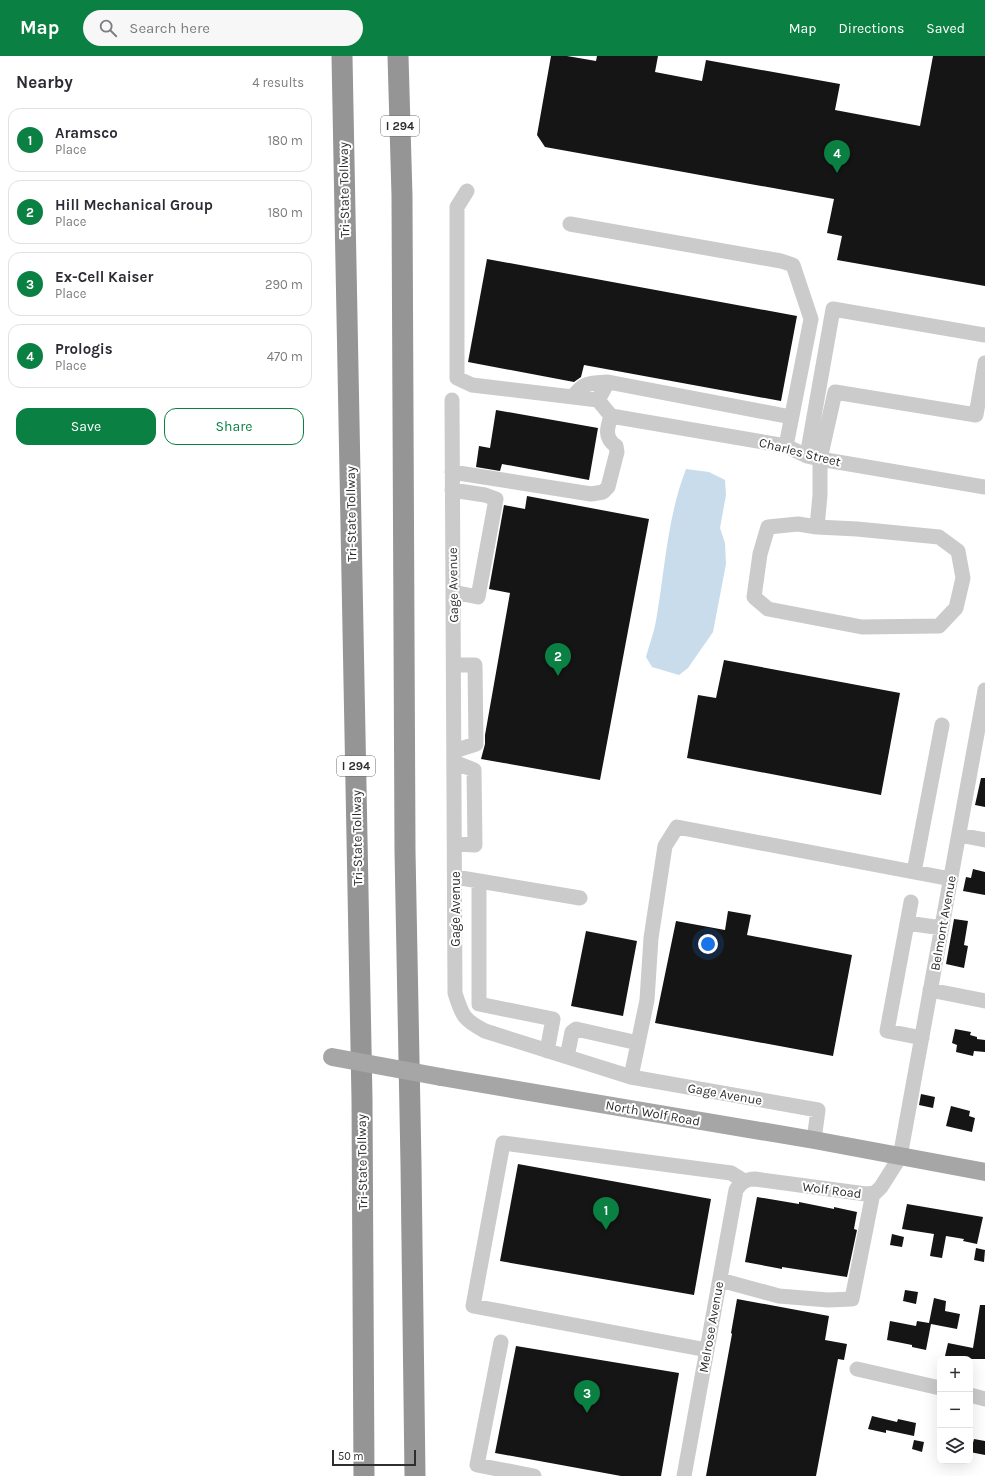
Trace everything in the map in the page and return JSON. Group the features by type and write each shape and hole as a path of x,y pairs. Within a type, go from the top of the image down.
{"highway":[{"name":"Tri-State Tollway","path":"342,56 361,1083 364,1476"},
{"name":"I 294","path":"398,56 402,196 405,844 412,1164 415,1476"}],"main road":[{"name":"North Wolf Road","path":"326,1056 814,1140 985,1172"}],"street":[{"path":"452,472 591,494 603,492 608,487 617,452 616,446 609,440 608,435 608,426 611,416 598,400 472,385 457,378 457,207 467,191"},
{"path":"570,224 793,265 811,319 786,446"},
{"path":"817,527 820,495 813,458 833,308 985,335"},
{"path":"813,458 835,392 976,415 985,364"},
{"path":"573,397 584,385 608,382 791,416"},
{"path":"598,400 608,382"},
{"name":"Gage Avenue","path":"452,400 455,993 460,1012 471,1024 485,1031 631,1077 818,1110 814,1140"},
{"name":"Charles Street","path":"611,416 786,446 813,458 985,487"},
{"path":"452,490 485,495 496,499 478,597 453,592"},
{"path":"798,524 817,527 857,529 939,537 958,551 963,578 956,608 939,626 862,626 768,609 754,597 760,554 768,527 798,524"},
{"path":"454,665 475,665 476,744 454,756 474,770 475,845 455,844"},
{"name":"Belmont Avenue","path":"900,1156 985,690"},
{"path":"914,872 942,725"},
{"path":"631,1077 647,1000 651,938 665,846 677,828 951,879"},
{"path":"959,835 985,840"},
{"path":"455,877 580,898"},
{"path":"479,881 479,1004 553,1019 547,1051"},
{"path":"911,902 887,1031 922,1038"},
{"path":"907,924 942,928"},
{"path":"930,990 985,1001"},
{"path":"568,1057 572,1032 576,1029 638,1043"},
{"path":"707,1350 473,1306 503,1143 731,1172 744,1181"},
{"name":"Wolf Road","path":"744,1181 755,1179 854,1194 873,1193 881,1188 900,1156"},
{"name":"Melrose Avenue","path":"684,1476 736,1190 744,1181"},
{"path":"720,1280 779,1296 828,1300 852,1299 873,1193"},
{"path":"501,1342 477,1465 534,1476"},
{"path":"857,1369 937,1387"},
{"path":"973,1396 985,1399"}],"water":[{"path":"686,469 709,472 725,480 726,495 720,528 725,543 726,564 713,632 688,668 679,675 652,667 646,657 656,621 667,544 675,506"}],"building":[{"path":"551,56 567,56 596,61 597,56 658,56 655,72 702,81 706,60 840,84 835,110 920,126 933,56 985,56 985,286 837,260 842,236 827,233 834,199 545,147 537,135"},
{"path":"487,259 797,316 781,401 584,365 581,377 574,382 468,362"},
{"path":"496,410 598,428 589,480 502,464 500,471 476,467 479,446 490,448"},
{"path":"527,496 649,519 600,780 481,759 485,744 485,735 510,593 489,589 504,505 525,509"},
{"path":"724,660 900,693 881,795 687,758 698,695 716,698"},
{"path":"981,778 985,778 985,807 975,805"},
{"path":"973,869 985,872 985,895 963,891 966,877 971,878"},
{"path":"728,911 751,915 747,935 852,955 833,1056 655,1023 676,921 725,930"},
{"path":"954,919 968,921 964,945 968,946 964,968 946,964"},
{"path":"586,931 637,941 623,1016 571,1006"},
{"path":"955,1029 971,1032 970,1035 977,1037 977,1039 985,1040 985,1052 974,1051 973,1056 956,1052 957,1045 952,1043"},
{"path":"921,1094 935,1097 933,1108 919,1105"},
{"path":"951,1106 970,1111 969,1116 975,1118 972,1132 946,1126"},
{"path":"518,1164 711,1199 694,1295 500,1261"},
{"path":"757,1197 799,1204 799,1202 834,1209 834,1207 857,1212 854,1229 857,1230 847,1277 782,1267 782,1269 745,1262"},
{"path":"907,1204 983,1217 977,1244 963,1241 964,1239 946,1236 942,1258 930,1256 934,1234 902,1229"},
{"path":"892,1234 904,1237 902,1247 890,1245"},
{"path":"976,1248 985,1250 984,1262 974,1260"},
{"path":"905,1290 918,1292 916,1304 903,1301"},
{"path":"934,1298 946,1301 945,1311 960,1314 957,1329 931,1324 926,1350 912,1347 912,1345 887,1340 890,1321 916,1326 917,1321 929,1323"},
{"path":"737,1299 829,1316 825,1340 847,1344 844,1360 838,1359 816,1476 706,1476"},
{"path":"980,1305 985,1305 985,1359 973,1359 973,1356 945,1356 948,1343 973,1348"},
{"path":"516,1346 679,1373 661,1476 621,1476 495,1453"},
{"path":"872,1416 897,1422 898,1419 916,1423 914,1436 886,1430 886,1433 868,1429"},
{"path":"974,1439 985,1441 985,1455 973,1453"},
{"path":"914,1440 924,1442 922,1452 912,1449"}],"place":[{"name":"Prologis","path":"837,173"},
{"name":"Hill Mechanical Group","path":"558,676"},
{"name":"Aramsco","path":"606,1230"},
{"name":"Ex-Cell Kaiser","path":"587,1413"}]}
